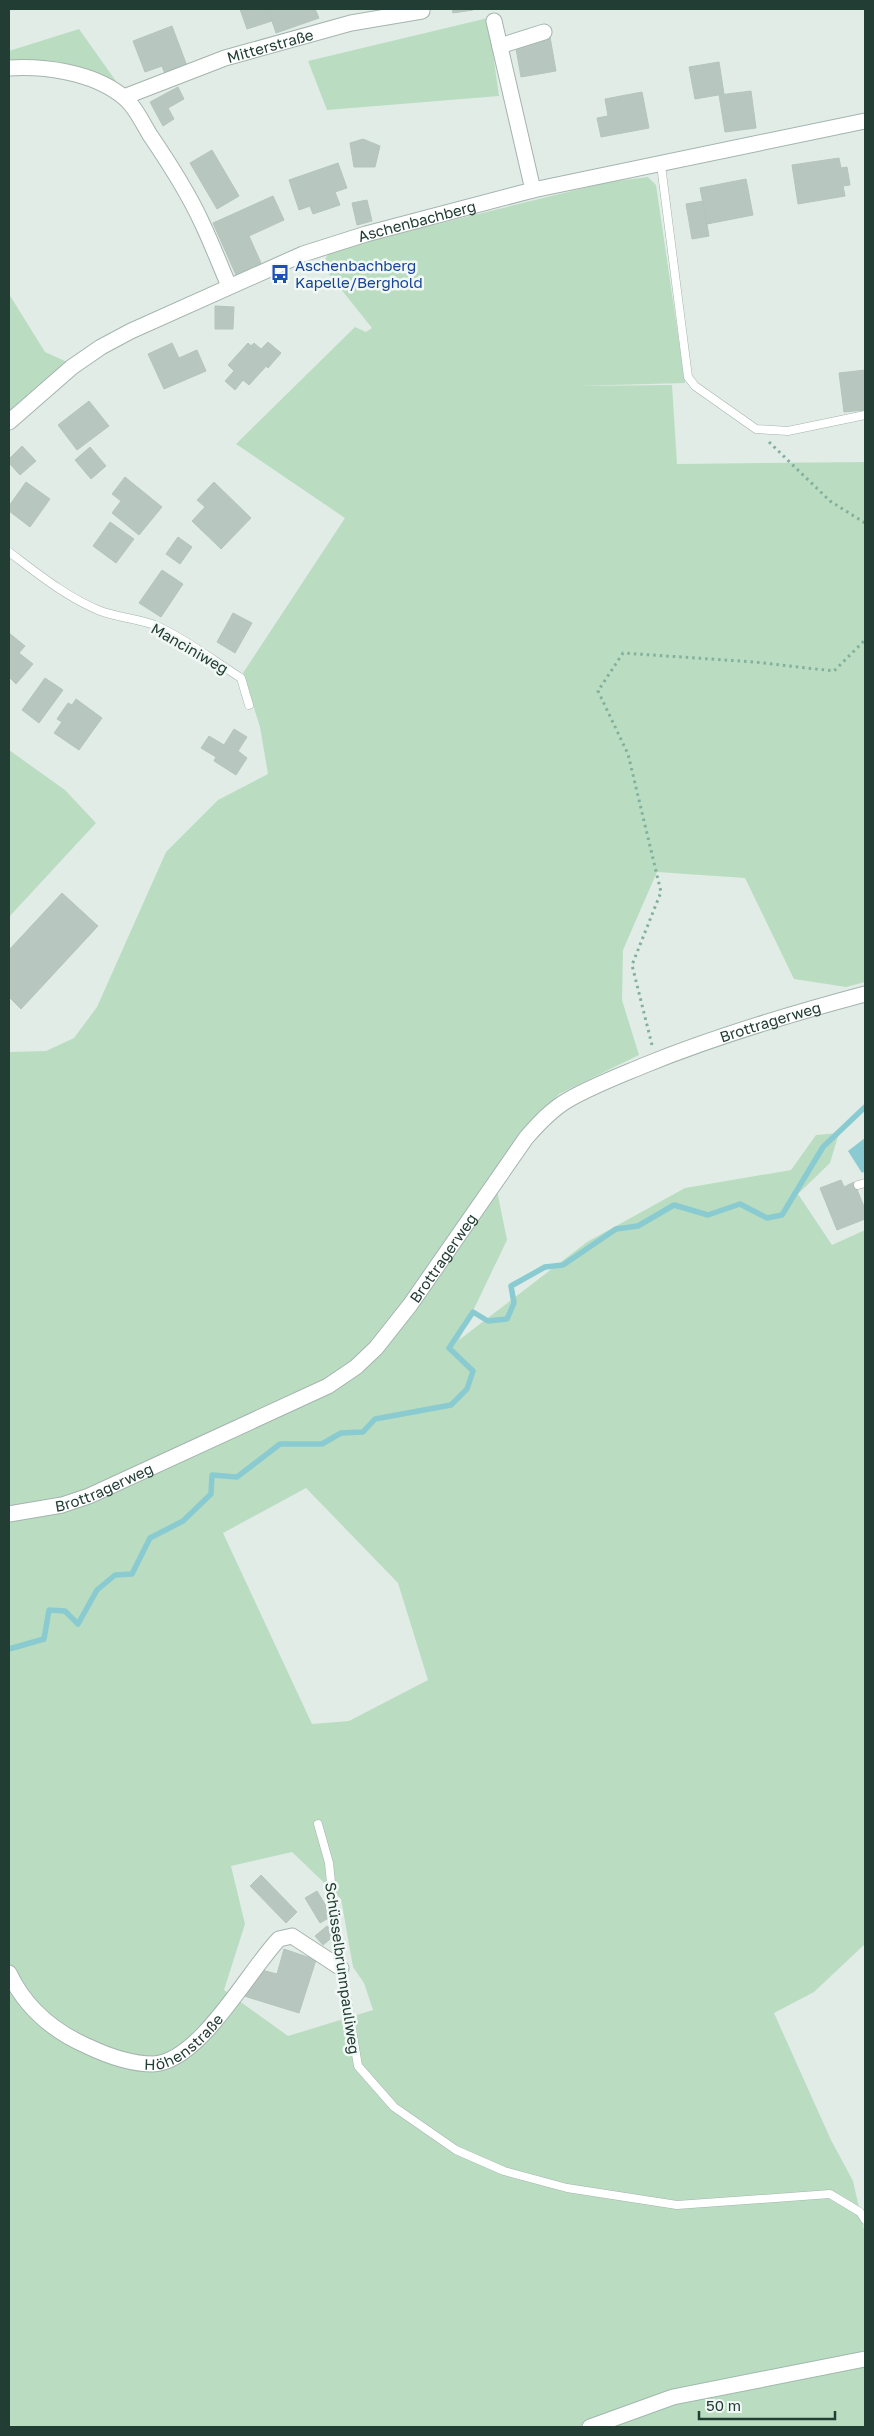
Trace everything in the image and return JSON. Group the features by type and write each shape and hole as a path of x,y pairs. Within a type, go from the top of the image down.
{"street":[{"name":"Mitterstraße","path":"124,97 225,58 351,23 422,10"},
{"path":"494,21 533,190"},
{"path":"500,46 544,32"},
{"path":"9,68 33,68 76,75 103,85 124,97 136,112 190,199 202,222 228,286"},
{"name":"Aschenbachberg","path":"9,422 72,367 101,346 228,286 310,252 366,234 533,190 865,122"},
{"name":"Brottragerweg","path":"9,1514 62,1506 89,1496 328,1386 356,1367 376,1348 410,1304 526,1138 544,1117 568,1100 656,1060 785,1015 865,994"},
{"name":"Höhenstraße","path":"9,1973 16,1988 30,2006 50,2024 72,2039 107,2055 133,2062 154,2064 177,2055 207,2031 279,1939 292,1936 341,1968"},
{"path":"590,2427 673,2397 865,2359"}],"lane":[{"path":"661,165 688,376 694,386 756,429 788,431 865,415"},
{"name":"Manciniweg","path":"9,552 47,580 85,604 101,611 150,623 186,643 241,678 249,705"},
{"name":"Schüsselbrunnpauliweg","path":"318,1824 329,1863 341,1968 358,2066 394,2107 456,2150 504,2171 567,2188 677,2205 830,2194 860,2212 865,2220"}],"path":[{"path":"756,429 830,501 865,523"},
{"path":"656,1060 632,965 661,892 628,754 598,690 623,653 754,662 834,671 865,640"}],"green space":[{"path":"488,18 499,96 327,110 308,61"},
{"path":"79,29 118,84 92,74 51,63 9,61 9,51"},
{"path":"648,177 656,185 685,383 576,386 672,385 677,464 865,462 865,982 846,987 794,979 745,878 657,872 623,950 622,1000 639,1055 559,1094 518,1138 494,1176 507,1240 459,1340 587,1242 685,1188 791,1170 816,1135 839,1133 830,1163 798,1194 832,1245 865,1230 865,1944 814,1992 774,2013 831,2140 853,2181 865,2234 865,2427 9,2427 9,1052 46,1051 74,1038 97,1007 166,852 218,800 268,774 260,727 243,673 345,518 236,444 355,327 366,332 372,328 328,273 324,262 330,250 609,182","holes":["306,1488 398,1583 428,1680 349,1721 312,1724 223,1533","292,1852 341,1899 353,1967 364,1983 373,2010 288,2036 224,1990 245,1924 231,1866"]},
{"path":"9,294 45,352 67,362 9,413"},
{"path":"9,750 65,790 96,823 9,917"}],"water":[{"path":"865,1138 865,1171 862,1173 848,1151"}],"building":[{"path":"240,9 268,9 272,21 247,29"},
{"path":"268,9 315,9 319,18 276,33"},
{"path":"452,9 473,9 473,10 453,13"},
{"path":"172,26 187,66 165,74 162,66 145,72 133,41"},
{"path":"550,37 556,71 521,77 515,43"},
{"path":"719,62 724,94 695,99 689,67"},
{"path":"178,87 184,99 168,108 174,119 163,126 150,102"},
{"path":"751,91 756,128 725,132 719,95"},
{"path":"642,92 649,128 601,137 597,118 608,116 605,99"},
{"path":"363,139 380,146 375,167 354,167 350,143"},
{"path":"212,150 239,196 217,209 190,163"},
{"path":"839,158 841,168 847,167 850,185 843,186 845,196 798,204 792,165"},
{"path":"338,163 347,188 335,192 340,205 313,214 310,206 299,210 289,180"},
{"path":"746,179 753,215 707,224 700,188"},
{"path":"273,196 284,220 249,236 261,263 236,275 213,223"},
{"path":"367,200 372,221 357,225 352,203"},
{"path":"703,201 709,236 692,239 686,204"},
{"path":"215,306 234,307 233,329 215,329"},
{"path":"268,342 281,353 268,368 266,366 270,362 251,346 254,343 261,349"},
{"path":"172,343 179,358 197,350 206,371 164,389 148,354"},
{"path":"248,343 270,362 249,385 243,380 235,390 225,381 234,371 228,365"},
{"path":"865,370 865,410 844,412 839,373"},
{"path":"89,401 109,426 77,450 58,425"},
{"path":"22,446 36,461 20,475 9,463 9,459"},
{"path":"90,447 106,466 91,479 75,460"},
{"path":"125,477 162,507 139,535 112,513 121,501 112,494"},
{"path":"26,482 50,499 30,527 9,511 9,506"},
{"path":"214,482 251,518 221,549 192,521 205,507 197,500"},
{"path":"110,522 134,539 116,563 93,546"},
{"path":"178,537 192,547 180,564 166,554"},
{"path":"162,570 183,584 161,617 139,603"},
{"path":"233,613 252,623 235,653 217,642"},
{"path":"9,633 25,646 19,653 33,664 16,684 9,677"},
{"path":"45,678 63,690 39,723 22,710"},
{"path":"76,699 102,718 79,750 54,733 62,722 57,719 68,703 72,705"},
{"path":"234,729 247,737 238,751 247,758 236,775 214,761 216,757 201,748 209,736 224,745"},
{"path":"62,893 98,926 21,1009 9,997 9,950"},
{"path":"841,1180 844,1187 854,1182 865,1209 865,1219 837,1230 820,1188"},
{"path":"261,1875 297,1912 286,1923 250,1886"},
{"path":"317,1891 332,1916 320,1923 305,1898"},
{"path":"327,1926 335,1935 323,1945 315,1936"},
{"path":"284,1949 316,1960 299,2013 244,1996 258,1969 277,1974"}],"waterway":[{"path":"9,1649 44,1639 49,1610 65,1611 78,1624 97,1590 115,1575 132,1574 150,1538 183,1521 211,1494 212,1475 237,1477 280,1444 322,1444 341,1433 363,1432 375,1419 451,1405 467,1389 473,1371 449,1348 473,1312 488,1321 507,1319 514,1303 511,1286 545,1267 563,1265 616,1229 638,1226 674,1205 708,1215 740,1204 767,1218 782,1215 823,1147 865,1107"}],"place":[{"name":"Aschenbachberg Kapelle/Berghold","path":"280,274"}]}
